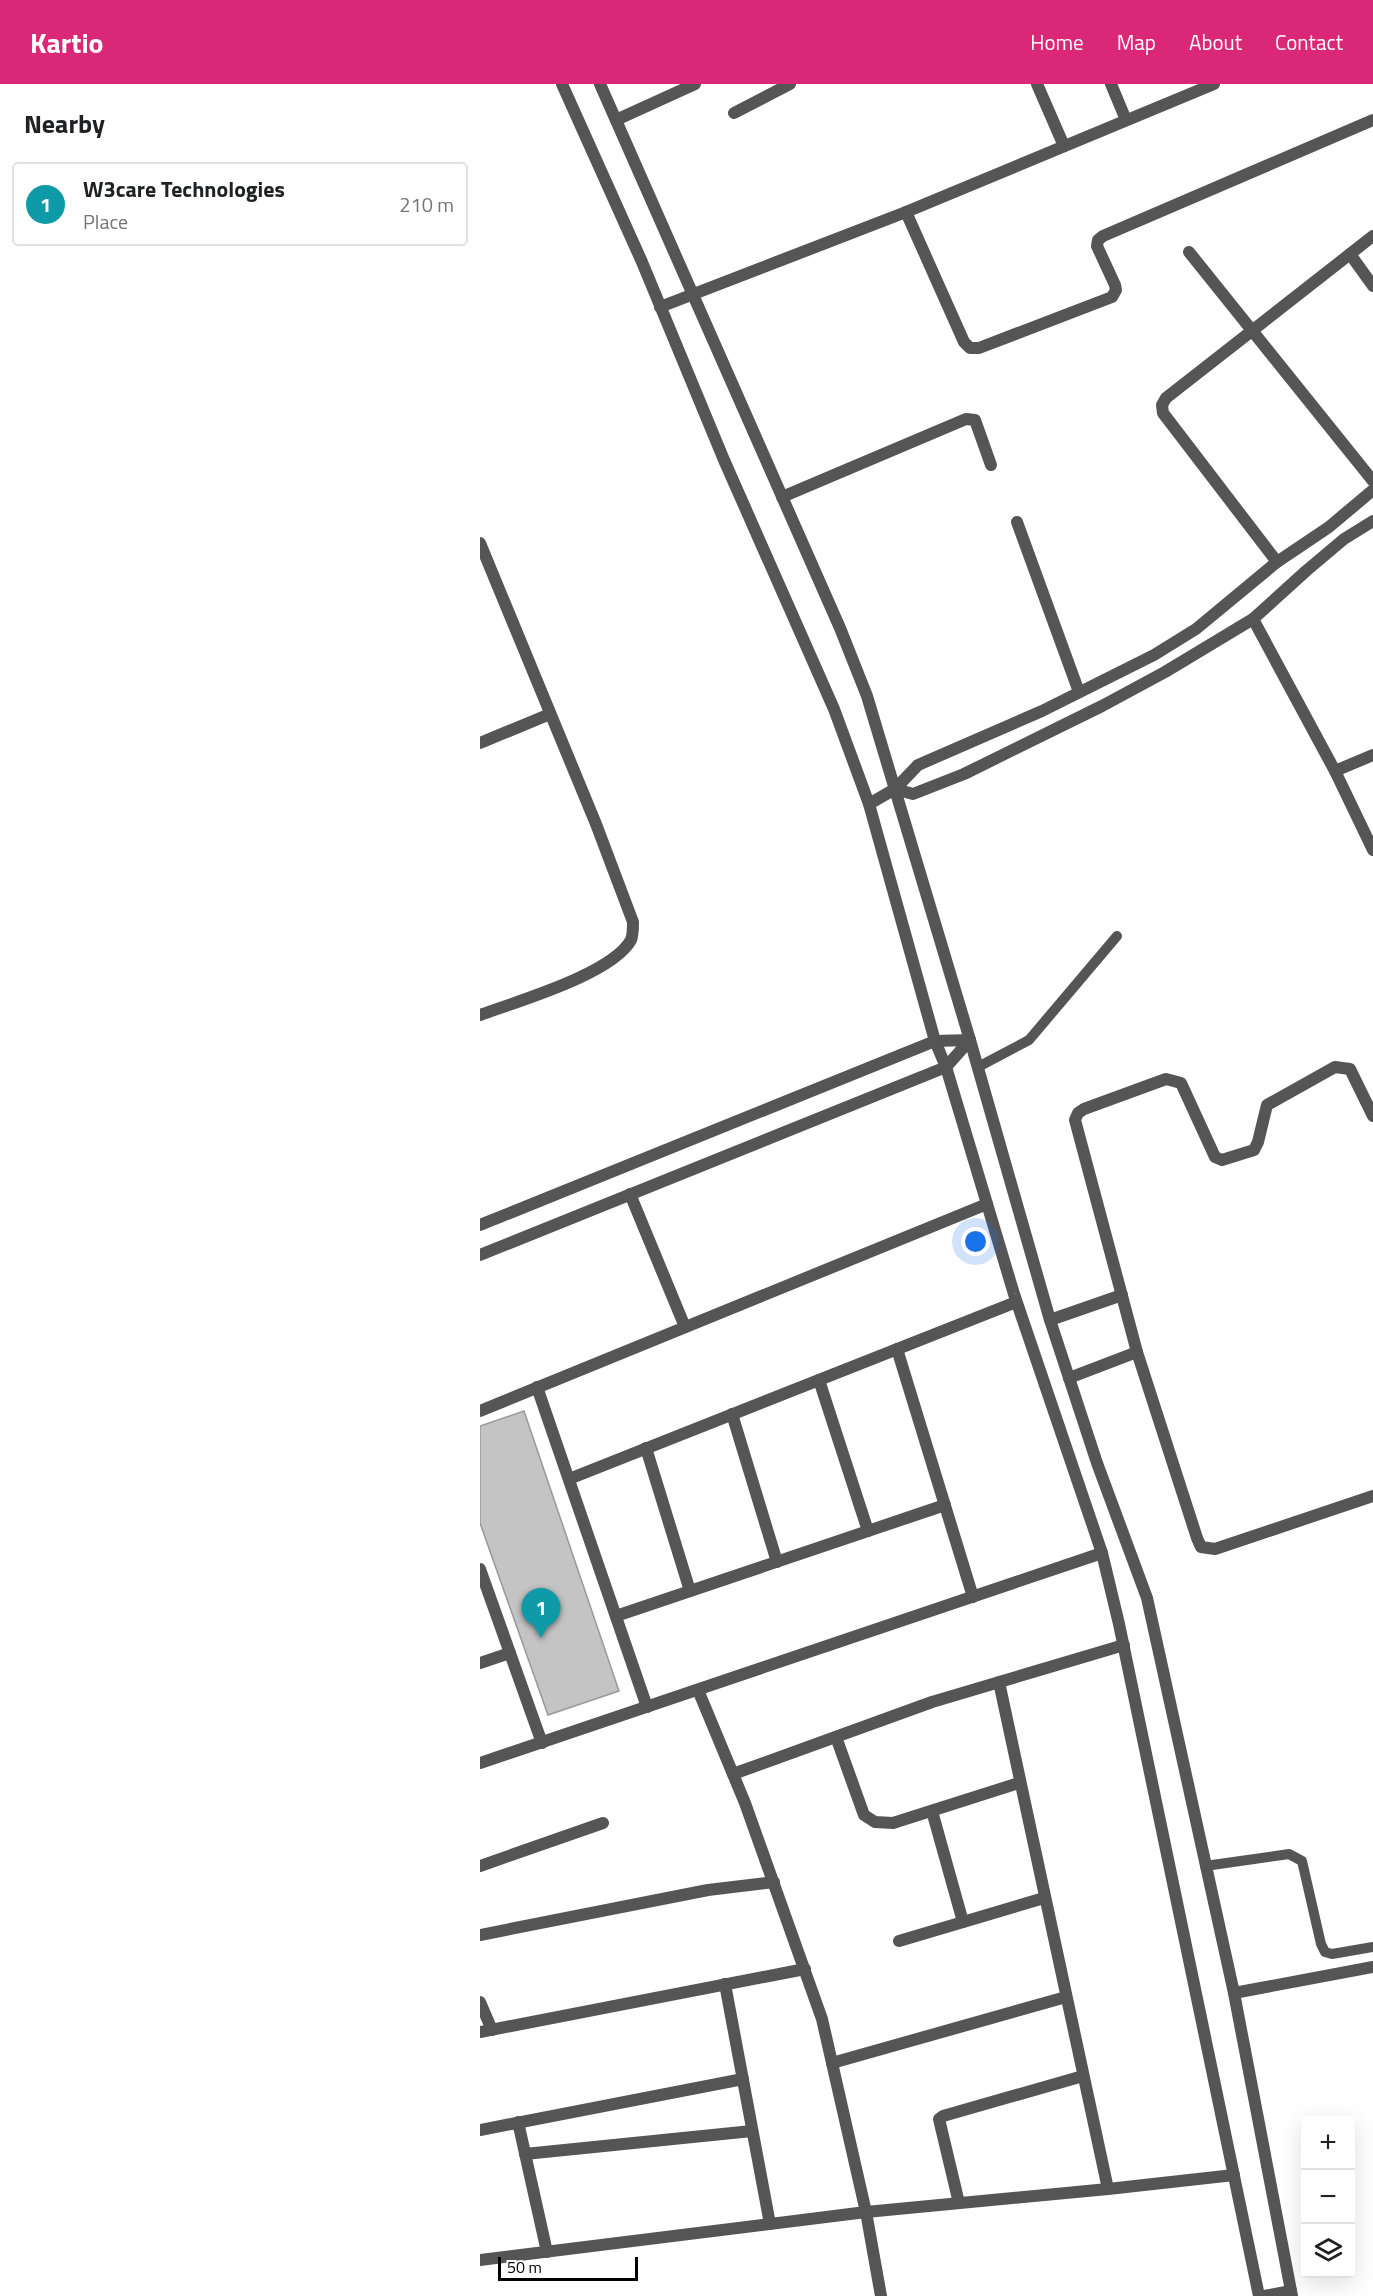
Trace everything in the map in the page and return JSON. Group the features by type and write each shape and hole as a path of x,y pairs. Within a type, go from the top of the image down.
{"street":[{"path":"562,84 834,709 869,804 935,1041 946,1067 1016,1302 1102,1553 1124,1646 1259,2296"},
{"path":"600,84 840,628 867,696 978,1067 1050,1320 1097,1463 1147,1598 1234,1993 1292,2294 1264,2296"},
{"path":"616,120 695,84"},
{"path":"734,113 790,84"},
{"path":"1037,84 1064,146"},
{"path":"1111,84 1126,120"},
{"path":"660,307 906,212 1214,84"},
{"path":"906,212 963,342 970,348 979,348 1112,297 1116,290 1115,285 1097,246 1098,240 1103,236 1373,120"},
{"path":"1277,562 1163,413 1162,405 1166,398 1373,236"},
{"path":"1190,252 1373,481"},
{"path":"1350,254 1373,286"},
{"path":"782,497 966,419 975,420 992,465"},
{"path":"869,804 895,789 918,765 1042,711 1154,655 1196,629 1277,562 1329,527 1373,490"},
{"path":"895,789 913,794 964,774 1126,693 1253,619 1344,539 1373,521"},
{"path":"1017,522 1079,692"},
{"path":"480,543 633,922 632,938 618,955 590,973 480,1015"},
{"path":"1253,619 1335,771 1373,850"},
{"path":"480,743 550,714"},
{"path":"1335,771 1373,754"},
{"path":"480,1225 935,1041 970,1040"},
{"path":"480,1255 946,1067 970,1040"},
{"path":"1373,1116 1350,1070 1335,1067 1267,1105 1258,1143 1254,1150 1222,1160 1215,1157 1181,1083 1174,1080 1166,1079 1084,1109 1078,1113 1075,1120 1137,1352 1201,1546 1215,1549 1373,1496"},
{"path":"630,1194 684,1327"},
{"path":"480,1411 987,1204"},
{"path":"1050,1320 1122,1295"},
{"path":"569,1479 1016,1302"},
{"path":"897,1349 973,1597"},
{"path":"1069,1378 1137,1352"},
{"path":"819,1380 868,1531"},
{"path":"537,1387 647,1707"},
{"path":"732,1414 777,1562"},
{"path":"646,1448 690,1591"},
{"path":"616,1616 945,1505"},
{"path":"480,1763 1102,1553"},
{"path":"480,1569 542,1743"},
{"path":"733,1774 932,1702 1124,1646"},
{"path":"480,1663 510,1653"},
{"path":"999,1682 1108,2189"},
{"path":"698,1689 774,1882 822,2019 866,2212 881,2296"},
{"path":"836,1737 864,1815 875,1822 893,1823 1019,1783"},
{"path":"932,1811 963,1922"},
{"path":"480,1866 603,1823"},
{"path":"480,1935 708,1890 774,1882"},
{"path":"899,1941 1044,1898"},
{"path":"1234,1993 1373,1967"},
{"path":"480,2002 486,2031 805,1969"},
{"path":"725,1984 770,2224"},
{"path":"832,2063 1066,1997"},
{"path":"959,2203 939,2119 942,2116 1083,2076"},
{"path":"480,2130 743,2079"},
{"path":"518,2122 547,2252"},
{"path":"525,2154 752,2131"},
{"path":"480,2260 866,2212 1234,2175"}],"lane":[{"path":"978,1067 1029,1041 1117,936"},
{"path":"1206,1866 1289,1854 1296,1857 1302,1862 1320,1944 1325,1952 1332,1954 1373,1947"}],"building":[{"path":"524,1411 619,1691 548,1715 480,1523 480,1426"}],"place":[{"name":"W3care Technologies","path":"541,1638"}]}
